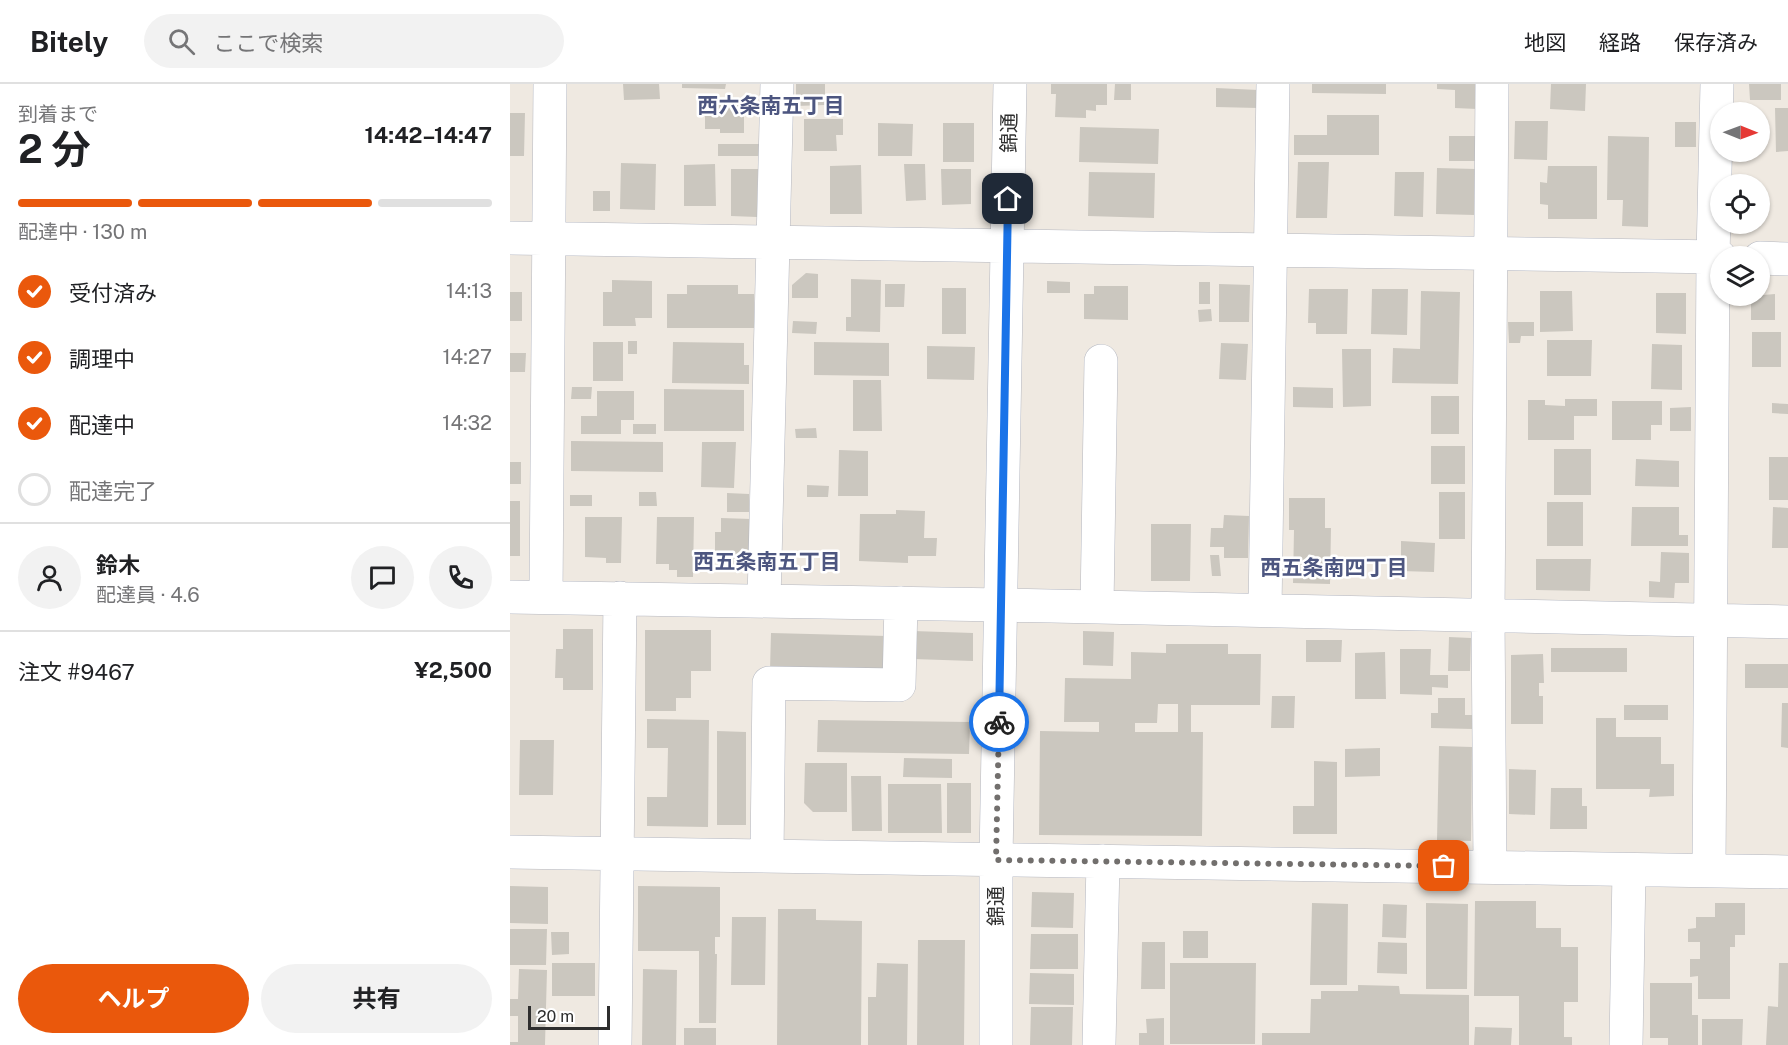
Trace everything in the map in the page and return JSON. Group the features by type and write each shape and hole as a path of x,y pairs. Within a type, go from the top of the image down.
{"street":[{"path":"546,597 550,84"},
{"path":"764,600 777,84"},
{"name":"錦通","path":"996,1045 996,860 1010,84"},
{"path":"1265,610 1273,84"},
{"path":"1490,867 1488,617 1492,84"},
{"path":"1717,246 1718,84"},
{"path":"510,238 1006,244 1489,255 1710,257"},
{"path":"1770,258 1788,259"},
{"path":"1709,870 1716,306"},
{"path":"1097,607 1101,361"},
{"path":"510,597 1002,604 1488,617 1788,622"},
{"path":"615,1045 620,598"},
{"path":"767,856 769,683 899,685 901,603"},
{"path":"510,852 1788,872"},
{"path":"1100,1045 1103,861"},
{"path":"1626,1045 1629,870"}],"building":[{"path":"623,84 659,84 660,99 624,100"},
{"path":"682,84 726,84 725,89 682,88"},
{"path":"796,84 825,84 825,105 796,106"},
{"path":"1051,84 1107,84 1107,105 1096,105 1096,111 1086,110 1086,118 1055,117 1056,94 1051,94"},
{"path":"1115,84 1131,84 1131,100 1114,100"},
{"path":"1312,84 1386,84 1386,94 1312,93"},
{"path":"1437,84 1478,84 1477,109 1455,108 1455,90 1437,89"},
{"path":"1551,84 1586,84 1585,111 1550,109"},
{"path":"1749,84 1781,84 1781,100 1750,100"},
{"path":"1216,88 1258,90 1258,108 1216,107"},
{"path":"705,99 744,99 744,133 720,133 720,129 705,129"},
{"path":"1775,108 1788,108 1788,151 1776,152"},
{"path":"510,113 525,113 524,156 510,156"},
{"path":"1327,115 1379,115 1379,155 1294,155 1294,135 1327,135"},
{"path":"804,119 843,119 843,135 836,135 837,151 804,151"},
{"path":"1515,121 1548,121 1547,160 1514,159"},
{"path":"1675,122 1696,122 1696,147 1675,147"},
{"path":"878,123 913,124 912,156 878,156"},
{"path":"943,123 974,123 974,162 943,162"},
{"path":"1080,127 1159,129 1158,164 1079,162"},
{"path":"1449,136 1477,136 1477,161 1449,161"},
{"path":"1608,136 1649,137 1648,227 1622,226 1623,200 1607,200"},
{"path":"718,144 760,144 760,156 718,156"},
{"path":"1298,162 1329,162 1327,218 1296,218"},
{"path":"621,163 656,164 655,210 620,209"},
{"path":"715,164 716,206 684,206 684,165"},
{"path":"904,164 925,164 926,200 906,201"},
{"path":"861,165 862,214 830,214 830,166"},
{"path":"1548,166 1597,166 1597,219 1548,219 1548,205 1540,204 1540,182 1547,183"},
{"path":"1437,168 1476,169 1475,215 1436,214"},
{"path":"731,169 758,169 757,217 731,216"},
{"path":"941,169 971,169 971,204 942,205"},
{"path":"1089,172 1155,173 1154,218 1088,216"},
{"path":"1395,172 1424,172 1423,217 1394,216"},
{"path":"593,191 610,191 610,211 593,211"},
{"path":"806,273 818,274 818,298 792,298 792,285"},
{"path":"851,279 881,280 880,332 846,331 846,317 851,317"},
{"path":"612,280 652,281 652,318 635,318 636,326 603,326 603,292 612,292"},
{"path":"1047,281 1070,282 1070,293 1047,293"},
{"path":"1199,282 1210,282 1210,304 1199,304"},
{"path":"885,284 905,284 904,307 885,307"},
{"path":"1219,284 1250,285 1249,322 1219,322"},
{"path":"687,285 738,285 738,294 754,294 754,328 667,328 667,294 687,294"},
{"path":"1094,286 1128,286 1128,320 1084,319 1084,294 1094,294"},
{"path":"942,288 966,288 966,334 942,334"},
{"path":"1309,289 1348,289 1347,334 1316,334 1316,323 1308,323"},
{"path":"1372,289 1408,289 1407,335 1371,334"},
{"path":"1421,291 1460,292 1458,384 1392,383 1393,348 1420,349"},
{"path":"1540,291 1572,291 1573,331 1540,332"},
{"path":"510,292 522,292 522,321 510,321"},
{"path":"1656,293 1686,293 1686,334 1656,333"},
{"path":"1770,294 1775,294 1775,320 1751,320 1751,306 1770,306"},
{"path":"1211,309 1212,321 1199,322 1198,310"},
{"path":"793,321 817,322 816,334 792,333"},
{"path":"1508,322 1534,322 1534,336 1521,336 1520,343 1509,343"},
{"path":"1752,332 1781,332 1781,367 1752,367"},
{"path":"1547,340 1592,340 1591,376 1547,376"},
{"path":"628,341 637,341 637,354 628,354"},
{"path":"593,342 623,342 623,381 593,381"},
{"path":"673,342 744,343 744,365 749,365 749,384 672,383"},
{"path":"814,342 889,343 889,376 814,375"},
{"path":"1221,343 1248,344 1246,380 1219,379"},
{"path":"1652,344 1682,345 1682,390 1651,389"},
{"path":"927,346 975,347 974,380 927,379"},
{"path":"1342,349 1371,349 1371,406 1343,407"},
{"path":"510,353 526,353 525,372 510,372"},
{"path":"853,380 881,380 882,431 853,431"},
{"path":"572,387 592,387 591,399 571,399"},
{"path":"1293,387 1333,388 1333,408 1293,407"},
{"path":"664,389 744,390 744,431 664,431"},
{"path":"597,391 634,391 634,420 621,420 621,434 581,434 581,416 597,416"},
{"path":"1431,396 1459,396 1459,434 1431,434"},
{"path":"1565,399 1597,399 1597,416 1574,416 1574,440 1528,440 1528,400 1545,400 1545,405 1565,406"},
{"path":"1612,401 1662,401 1662,425 1651,425 1651,440 1612,440"},
{"path":"1772,403 1788,404 1788,414 1772,413"},
{"path":"1691,407 1691,431 1670,431 1670,408"},
{"path":"633,424 656,424 656,434 633,434"},
{"path":"816,428 817,438 796,438 795,429"},
{"path":"571,441 663,442 663,472 571,471"},
{"path":"702,442 736,442 734,488 701,487"},
{"path":"1431,446 1465,446 1465,484 1431,484"},
{"path":"1554,449 1591,449 1591,495 1554,495"},
{"path":"839,450 868,451 868,496 838,496"},
{"path":"1769,457 1788,457 1788,500 1769,500"},
{"path":"1636,459 1679,461 1679,487 1635,486"},
{"path":"510,462 521,462 521,484 510,484"},
{"path":"807,485 829,486 828,497 807,497"},
{"path":"639,492 656,492 657,506 639,506"},
{"path":"1439,492 1465,492 1465,539 1439,539"},
{"path":"727,493 749,494 749,512 727,512"},
{"path":"570,495 592,495 592,506 570,506"},
{"path":"1289,498 1325,498 1325,528 1331,528 1330,584 1293,583 1294,530 1289,530"},
{"path":"510,501 520,501 520,556 510,556"},
{"path":"1547,502 1583,502 1583,546 1547,546"},
{"path":"1632,507 1679,507 1679,535 1688,535 1688,546 1631,546"},
{"path":"1773,507 1788,508 1788,548 1772,548"},
{"path":"896,510 925,511 924,538 937,538 936,556 908,556 908,563 859,561 860,514 896,514"},
{"path":"1224,515 1249,516 1248,558 1224,558 1224,547 1210,547 1211,528 1223,528"},
{"path":"585,517 622,517 621,563 606,563 606,558 585,557"},
{"path":"657,517 694,517 693,577 677,577 677,570 669,570 669,564 656,564"},
{"path":"721,518 751,519 750,564 722,564 722,554 715,554 715,532 721,532"},
{"path":"1151,524 1191,524 1190,581 1151,581"},
{"path":"1401,541 1435,543 1434,572 1401,571"},
{"path":"1661,552 1689,553 1689,583 1675,583 1674,598 1649,597 1649,581 1660,582"},
{"path":"1210,555 1219,555 1221,576 1212,576"},
{"path":"1536,559 1591,559 1590,591 1536,590"},
{"path":"563,629 593,629 593,690 563,690 563,678 555,678 556,649 563,649"},
{"path":"645,630 711,630 711,671 691,671 691,698 676,698 676,711 645,711"},
{"path":"913,631 973,633 973,661 913,659"},
{"path":"1083,631 1114,632 1113,666 1083,665"},
{"path":"771,633 887,636 887,673 770,670"},
{"path":"1449,637 1471,638 1470,671 1448,671"},
{"path":"1306,640 1342,640 1341,662 1306,662"},
{"path":"1166,644 1228,644 1228,654 1261,654 1260,705 1191,705 1191,732 1203,732 1202,836 1039,835 1040,731 1099,732 1099,722 1064,722 1065,678 1131,679 1131,652 1166,653","holes":["1158,704 1178,704 1178,732 1135,732 1135,723 1157,723"]},
{"path":"1551,648 1627,648 1627,672 1551,672"},
{"path":"1400,649 1431,649 1430,675 1448,675 1448,688 1432,687 1432,695 1400,694"},
{"path":"1385,652 1386,699 1355,699 1355,653"},
{"path":"1543,654 1544,683 1539,683 1539,696 1543,696 1543,724 1511,724 1511,655"},
{"path":"1745,664 1788,664 1788,688 1745,688"},
{"path":"1272,696 1295,696 1294,728 1271,728"},
{"path":"1438,698 1465,698 1465,715 1473,715 1473,729 1431,728 1431,713 1438,713"},
{"path":"1782,703 1788,703 1788,748 1781,747"},
{"path":"1624,705 1668,705 1668,720 1624,720"},
{"path":"1596,718 1616,718 1616,737 1661,737 1661,764 1674,764 1674,796 1649,797 1650,789 1596,789"},
{"path":"647,719 709,720 708,827 647,826 647,797 667,797 668,748 647,748"},
{"path":"818,720 970,722 969,754 817,752"},
{"path":"717,731 746,732 746,825 717,825"},
{"path":"520,740 554,740 553,795 519,795"},
{"path":"1439,746 1472,747 1471,841 1437,840"},
{"path":"1380,748 1380,776 1345,777 1345,749"},
{"path":"904,758 952,759 952,778 903,777"},
{"path":"1314,761 1337,762 1337,834 1293,834 1293,806 1314,806"},
{"path":"805,763 847,763 847,812 813,812 804,803"},
{"path":"1509,769 1536,770 1535,815 1509,814"},
{"path":"851,776 881,776 882,831 852,831"},
{"path":"947,783 971,783 971,833 947,833"},
{"path":"888,784 941,784 942,833 888,833"},
{"path":"1551,788 1582,788 1582,806 1587,806 1587,829 1550,829"},
{"path":"510,886 548,887 548,924 510,923"},
{"path":"638,886 720,887 720,937 715,937 715,954 717,954 716,1023 699,1023 699,951 638,951"},
{"path":"1032,892 1074,893 1073,928 1031,927"},
{"path":"1475,901 1536,901 1536,928 1561,928 1561,947 1578,947 1578,1002 1564,1002 1564,1037 1572,1037 1572,1045 1519,1045 1519,996 1474,996"},
{"path":"1312,903 1348,904 1347,985 1310,985"},
{"path":"1426,903 1468,904 1467,989 1426,989"},
{"path":"1715,903 1745,903 1745,935 1735,935 1735,947 1730,947 1730,999 1698,999 1698,976 1690,977 1690,959 1700,959 1700,942 1688,942 1688,929 1696,928 1696,917 1715,917"},
{"path":"1383,904 1407,905 1406,938 1382,937"},
{"path":"778,909 816,909 816,920 862,921 861,1045 777,1045"},
{"path":"732,917 766,917 765,985 731,985"},
{"path":"510,929 547,929 546,965 510,965"},
{"path":"1183,931 1208,931 1208,958 1183,958"},
{"path":"551,932 569,932 569,954 552,955"},
{"path":"1031,934 1078,934 1078,969 1030,969"},
{"path":"918,940 965,940 964,1045 917,1045"},
{"path":"1142,942 1165,942 1165,989 1141,989"},
{"path":"1378,942 1407,943 1407,974 1377,973"},
{"path":"552,963 595,963 595,996 552,996"},
{"path":"877,963 908,964 907,1045 868,1045 868,997 876,997"},
{"path":"1170,963 1256,963 1255,1044 1170,1044"},
{"path":"1779,963 1788,963 1788,1045 1766,1045 1768,1006 1778,1007"},
{"path":"519,969 547,970 545,1045 510,1045 510,1042 518,1042 518,1016 510,1016 510,999 518,999"},
{"path":"643,969 677,970 676,1045 642,1045"},
{"path":"1030,973 1074,974 1074,1005 1029,1004"},
{"path":"1650,983 1692,983 1692,1015 1698,1015 1698,1045 1668,1045 1668,1038 1650,1038"},
{"path":"1358,985 1399,986 1400,994 1469,995 1469,1045 1262,1045 1262,1033 1310,1033 1311,999 1321,999 1321,991 1358,991"},
{"path":"1031,1007 1073,1007 1072,1045 1030,1045"},
{"path":"1164,1018 1164,1045 1139,1045 1139,1033 1147,1033 1146,1019"},
{"path":"1702,1019 1743,1019 1742,1045 1702,1045"},
{"path":"1475,1027 1512,1028 1511,1045 1474,1045"},
{"path":"684,1028 716,1028 716,1045 684,1045"}],"way so far":[{"path":"999,722 996,860 1444,866"}],"district":[{"name":"西六条南五丁目","path":"771,106"},
{"name":"西五条南五丁目","path":"767,562"},
{"name":"西五条南四丁目","path":"1334,568"}],"route":[{"path":"999,722 1008,199"}]}
